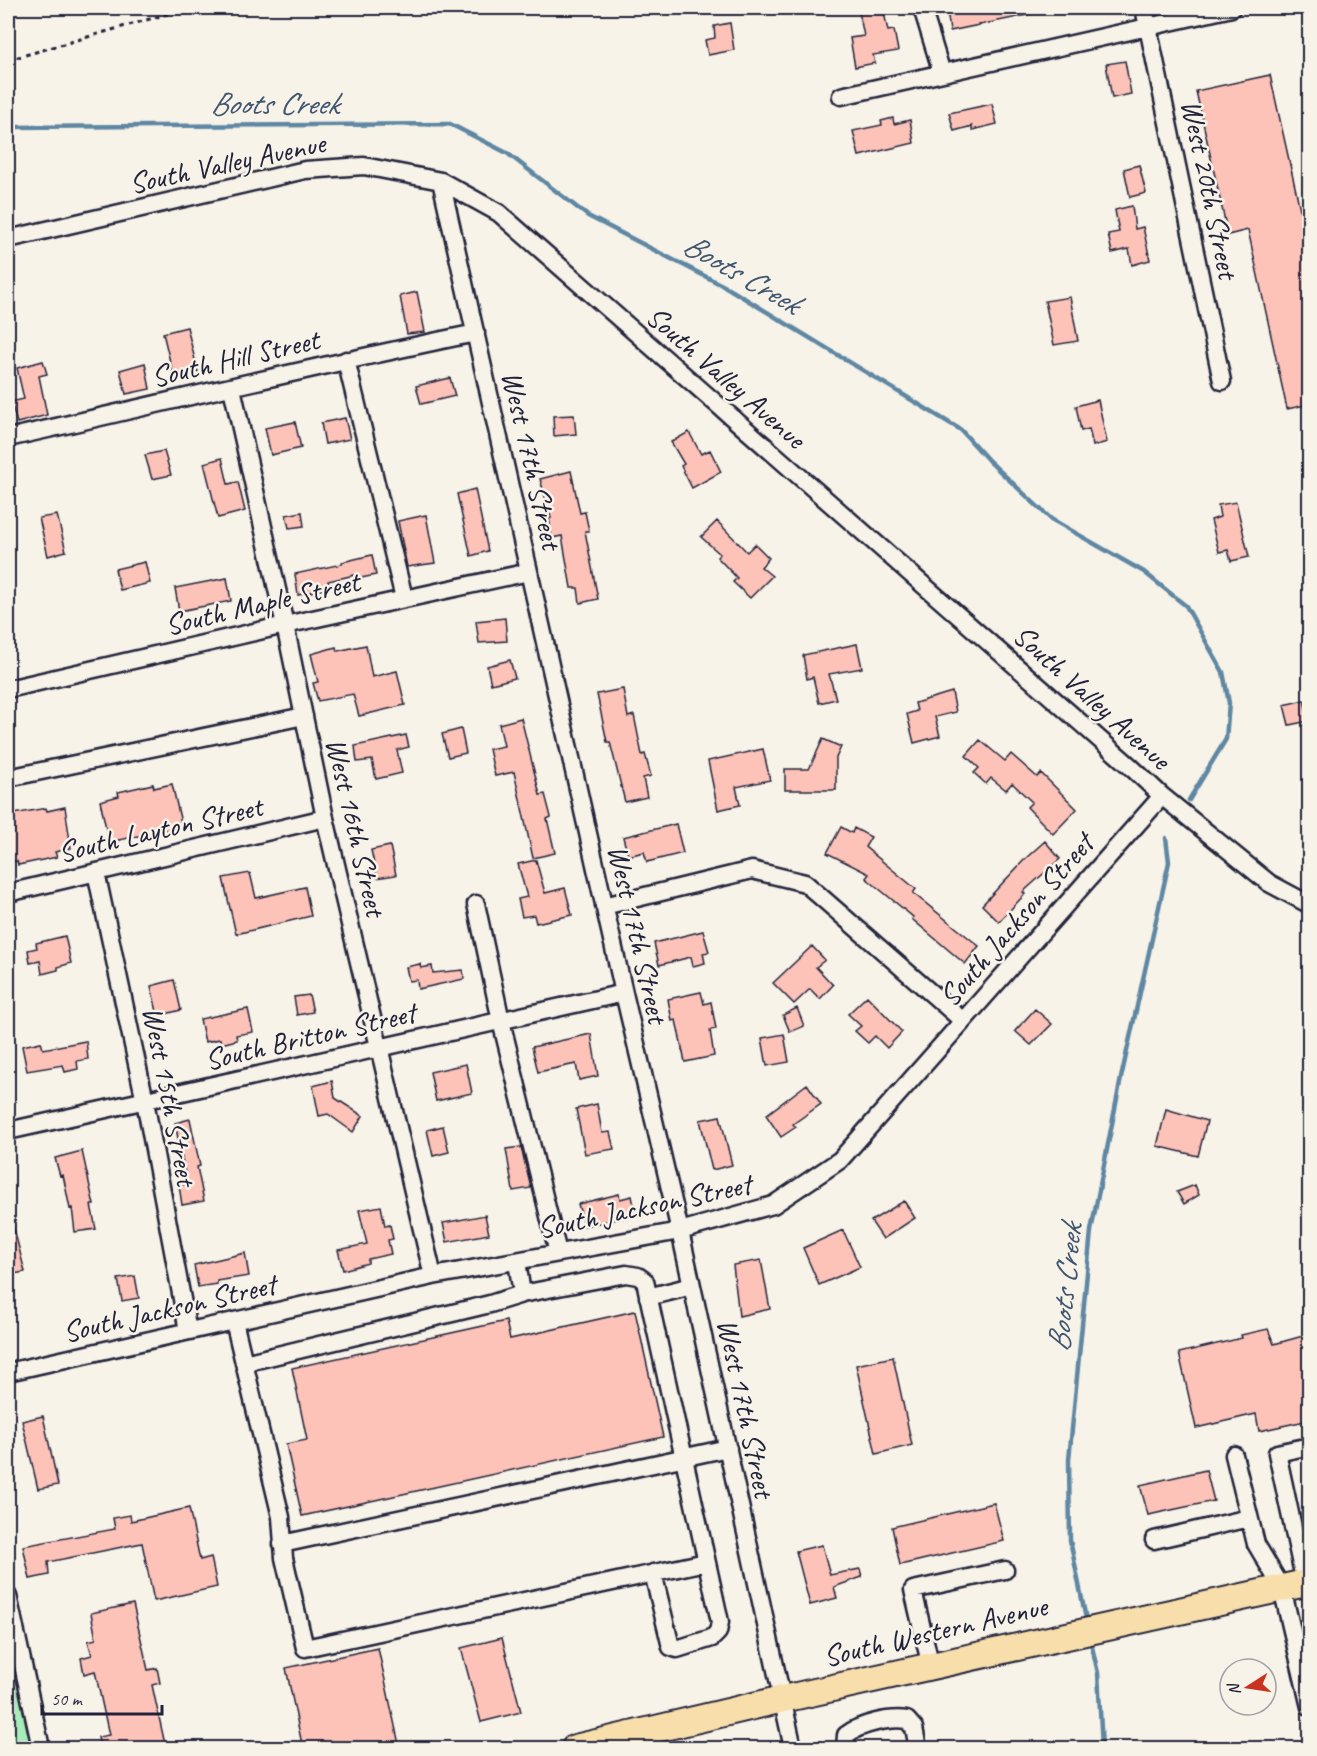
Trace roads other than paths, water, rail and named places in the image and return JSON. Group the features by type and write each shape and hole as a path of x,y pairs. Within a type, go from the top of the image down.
{"highway":[{"name":"South Western Avenue","path":"575,1749 783,1699 1299,1584"}],"street":[{"path":"922,8 942,73"},
{"name":"West 20th Street","path":"1144,8 1222,381"},
{"path":"841,96 1232,8"},
{"name":"South Valley Avenue","path":"8,239 305,170 364,166 441,181 499,213 1162,796 1269,883 1310,905"},
{"name":"West 17th Street","path":"441,181 604,906 680,1231 783,1699"},
{"name":"South Hill Street","path":"8,438 346,360 476,333"},
{"path":"346,360 404,598"},
{"name":"West 16th Street","path":"232,388 325,818 433,1276"},
{"name":"South Maple Street","path":"8,689 404,598 529,572"},
{"path":"8,778 304,716"},
{"name":"South Jackson Street","path":"8,1372 433,1276 680,1231 773,1205 840,1160 1162,796"},
{"name":"South Layton Street","path":"8,893 325,818"},
{"path":"604,906 752,870 805,883 963,1021"},
{"name":"West 15th Street","path":"96,872 145,1101 188,1331"},
{"path":"476,904 501,1021 558,1253"},
{"name":"South Britton Street","path":"8,1131 624,993"},
{"path":"517,1261 522,1294"},
{"path":"244,1363 490,1304 522,1294 626,1274 638,1276 645,1281 720,1622 718,1632 712,1638 677,1649 671,1647 653,1573"},
{"path":"648,1297 692,1286"},
{"path":"234,1321 281,1517 284,1558 305,1648 706,1562"},
{"path":"1310,1446 1277,1453 1299,1584 1310,1707"},
{"path":"282,1544 728,1448"},
{"path":"1234,1455 1256,1544 1299,1584"},
{"path":"1154,1540 1249,1518"},
{"path":"931,1667 913,1590 1005,1570"},
{"path":"8,1596 10,1621 40,1749"},
{"path":"783,1699 793,1749"},
{"path":"845,1749 846,1734 854,1729 898,1719 907,1720 914,1728 918,1749"}],"waterway":[{"name":"Boots Creek","path":"8,127 450,124 507,153 588,216 726,287 961,430 989,461 1051,519 1144,572 1186,606 1223,672 1229,703 1226,739 1189,800"},
{"name":"Boots Creek","path":"1087,1624 1070,1540 1069,1460 1091,1231 1121,1078 1169,862 1166,838"},
{"name":"Boots Creek","path":"1090,1638 1098,1673 1102,1748"}]}
